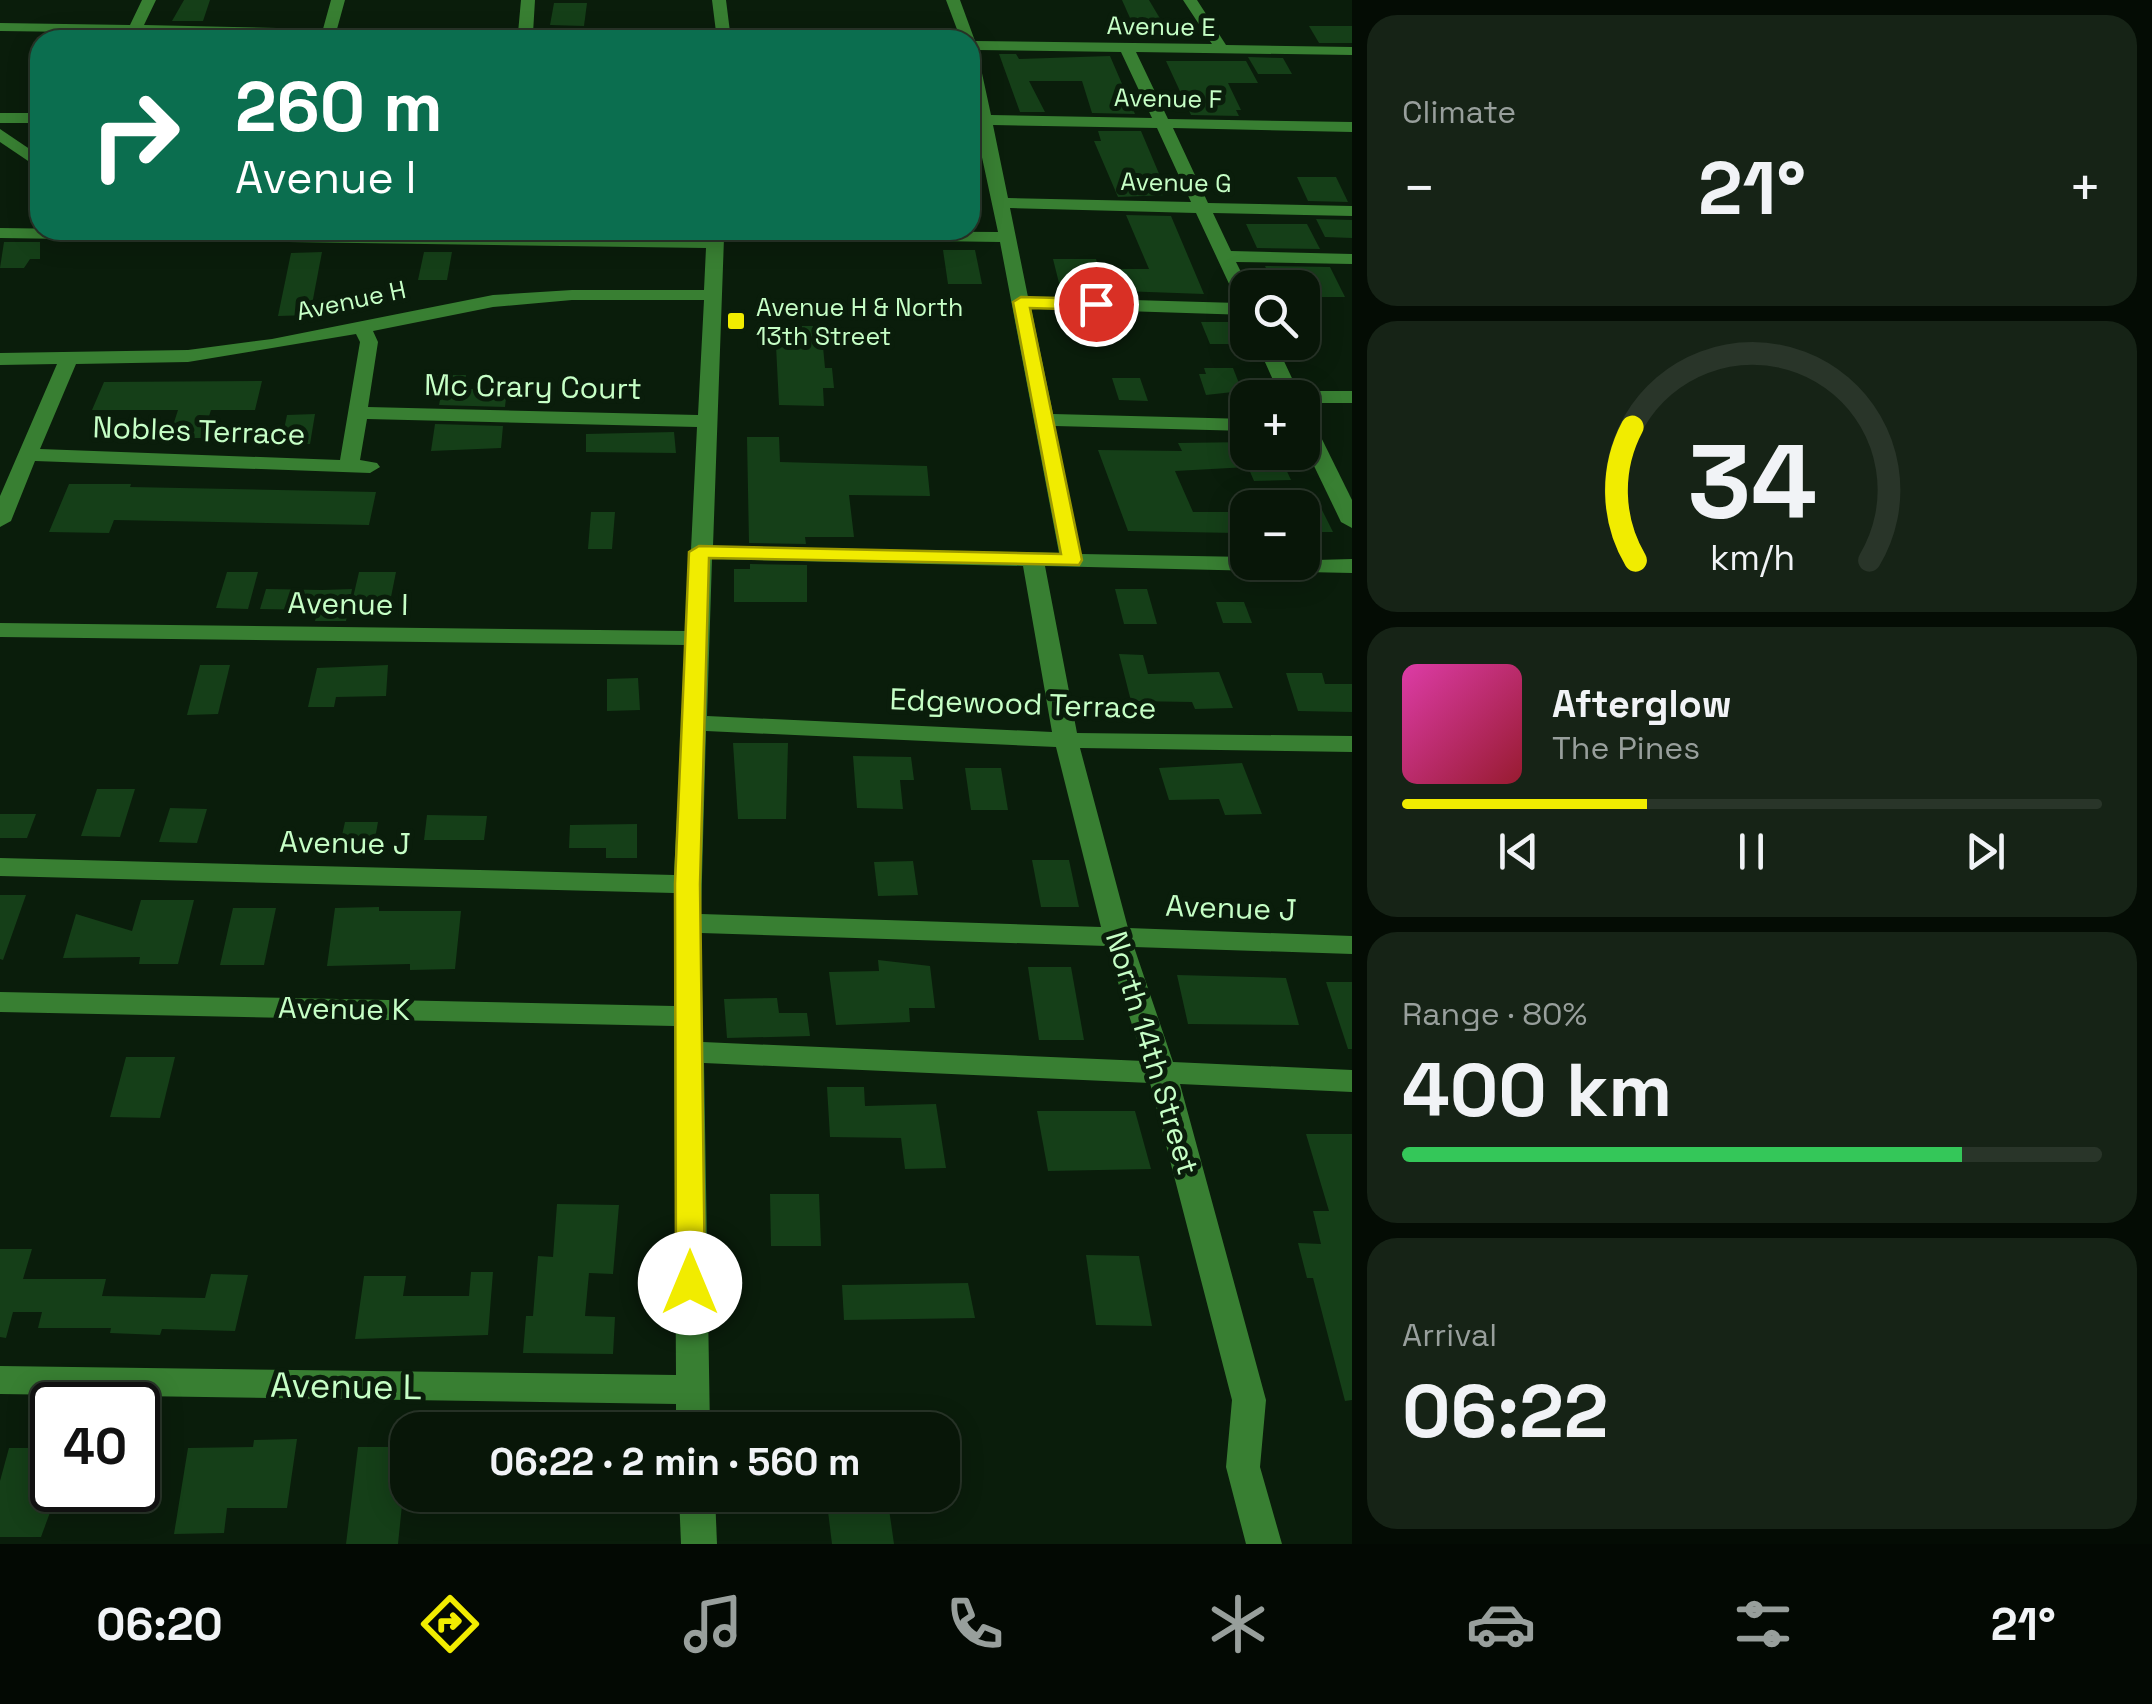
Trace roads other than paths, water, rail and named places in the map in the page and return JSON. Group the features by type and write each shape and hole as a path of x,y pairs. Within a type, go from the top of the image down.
{"street":[{"path":"0,27 135,30 149,0"},
{"path":"330,30 338,0"},
{"path":"526,30 528,0"},
{"path":"719,0 723,30"},
{"path":"953,0 964,30"},
{"path":"1190,0 1222,49"},
{"name":"Avenue E","path":"980,45 1352,51"},
{"path":"1127,48 1232,270"},
{"path":"0,118 30,118"},
{"name":"Avenue F","path":"980,133 1163,122 1352,127"},
{"path":"0,134 30,156"},
{"path":"980,136 1000,203 1047,420 1072,560"},
{"name":"Avenue G","path":"1000,203 1352,211"},
{"path":"0,233 30,233"},
{"path":"980,238 1007,238"},
{"path":"692,1412 688,884 699,552 716,240"},
{"path":"1226,256 1352,258"},
{"name":"Avenue H","path":"0,359 188,356 493,301 572,295 714,295"},
{"path":"1021,302 1230,307"},
{"path":"358,414 369,342 361,326"},
{"path":"0,520 68,360"},
{"path":"1320,397 1352,398"},
{"name":"Mc Crary Court","path":"358,414 708,421"},
{"name":"Nobles Terrace","path":"26,456 359,467 358,414"},
{"path":"1047,420 1230,424"},
{"path":"1320,457 1352,522"},
{"path":"699,552 1352,566"},
{"name":"North 14th Street","path":"1032,560 1066,740 1118,937 1162,1074 1249,1400 1243,1466 1264,1544"},
{"name":"Avenue I","path":"0,630 696,638"},
{"name":"Edgewood Terrace","path":"692,723 1066,740 1352,744"},
{"name":"Avenue J","path":"0,867 688,884"},
{"name":"Avenue J","path":"688,923 1352,944"},
{"name":"Avenue K","path":"0,1002 688,1016"},
{"path":"688,1052 1352,1082"},
{"name":"Avenue L","path":"0,1380 691,1390"},
{"path":"698,1512 700,1544"}],"place":[{"name":"Avenue H & North 13th Street","path":"736,321"}]}
